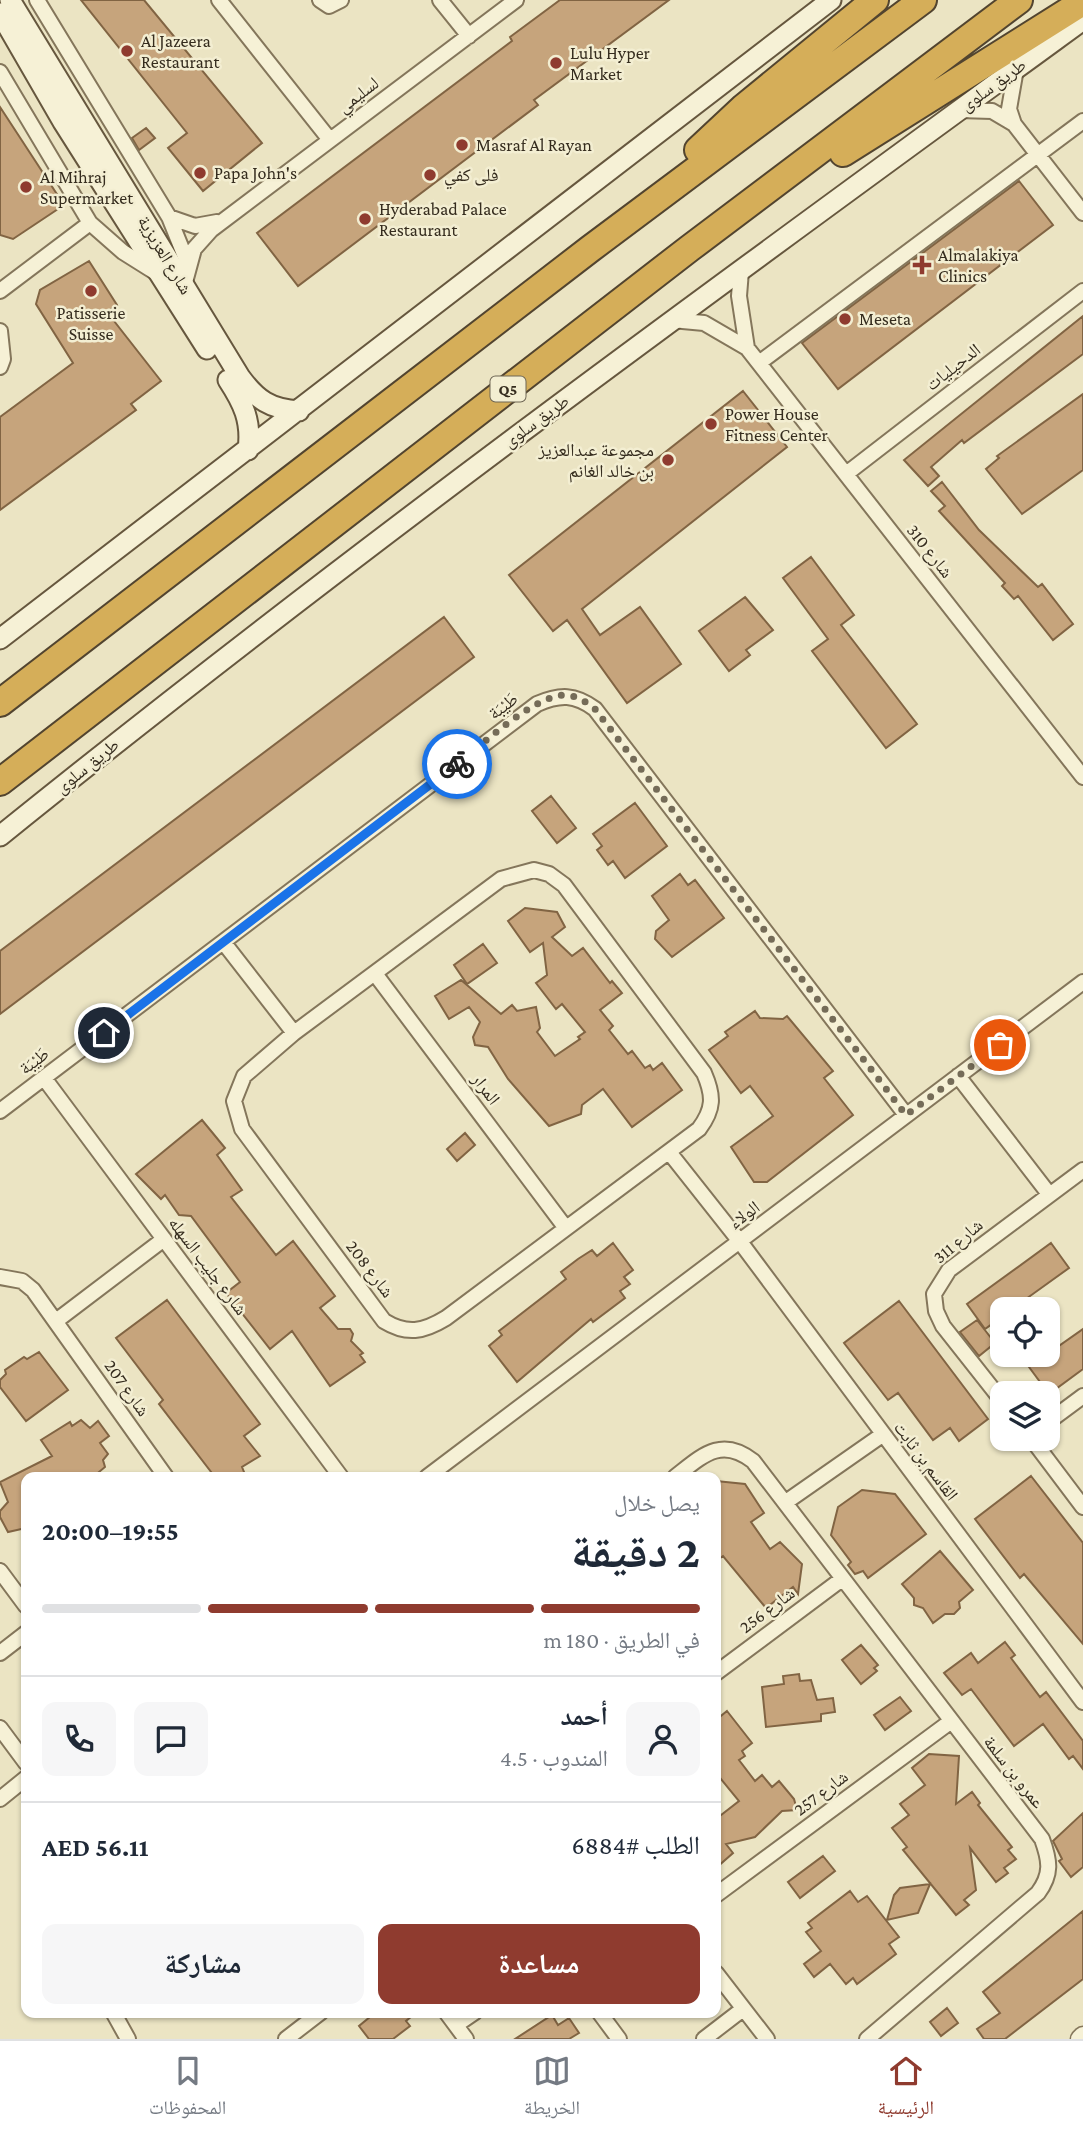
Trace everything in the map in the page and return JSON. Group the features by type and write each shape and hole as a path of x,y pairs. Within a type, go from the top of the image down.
{"highway":[{"path":"590,249 744,107 875,0"},
{"path":"0,703 590,249 923,0"},
{"name":"Q5","path":"0,782 690,248 1019,0"},
{"path":"690,248 1083,2"}],"main road":[{"name":"شارع العزيزية","path":"10,0 249,390 268,406 299,411"},
{"path":"0,639 831,0"},
{"name":"شارع العزيزية","path":"0,13 63,122 240,398 250,424 248,450"},
{"name":"طريق سلوى","path":"0,836 204,672 672,320 1083,20"}],"street":[{"name":"شارع العزيزية","path":"37,0 169,217 188,264"},
{"path":"219,0 330,140"},
{"path":"320,0 329,6 341,0"},
{"path":"440,0 469,36"},
{"name":"لسليمي","path":"184,286 188,264 201,240 222,221 516,0"},
{"path":"1014,124 1009,109 1016,69"},
{"name":"شارع العزيزية","path":"0,72 90,223 122,252 159,275"},
{"path":"959,110 992,111 1014,124 1040,154 1083,213"},
{"path":"759,363 1083,121"},
{"path":"169,217 195,226 222,221"},
{"path":"0,291 90,223"},
{"name":"شارع 310","path":"741,271 739,296 747,348"},
{"name":"الدحيليات","path":"846,474 1083,291"},
{"name":"شارع 310","path":"672,320 704,323 747,348 1083,777"},
{"path":"0,331 3,359 0,368"},
{"name":"طَيْبَة","path":"0,1111 537,704 568,695 582,699 595,709 906,1115"},
{"name":"شارع 208","path":"534,870 549,874 565,885 705,1073 713,1102 709,1115 699,1129 669,1152 429,1328 411,1332 397,1329 384,1321 242,1129 236,1116 234,1101 244,1076 295,1033 501,879 534,870"},
{"path":"224,943 295,1033"},
{"name":"المرار","path":"376,975 565,1227"},
{"name":"الولاء","path":"435,1472 1083,982"},
{"path":"958,1076 1049,1194"},
{"name":"شارع جليب السهله","path":"44,1078 337,1472"},
{"path":"669,1152 740,1242"},
{"name":"شارع 311","path":"990,1386 943,1326 936,1311 934,1294 949,1270 1083,1170"},
{"path":"56,1321 164,1239"},
{"name":"القاسم بن ثابت","path":"740,1242 1083,1702"},
{"name":"شارع 207","path":"0,1277 22,1281 56,1321 162,1472"},
{"path":"1060,1413 1083,1396"},
{"path":"786,1502 882,1435"},
{"name":"عمرو بن سلمة","path":"682,1472 704,1455 729,1448 741,1452 753,1461 1042,1839 1050,1868 1047,1881 1038,1893 867,2039"},
{"path":"1041,1451 1083,1507"},
{"path":"0,1571 21,1599"},
{"name":"شارع 256","path":"721,1669 842,1579"},
{"path":"0,1653 21,1637"},
{"name":"شارع 257","path":"721,1891 950,1721"},
{"path":"0,1728 21,1756"},
{"path":"0,1799 21,1782"},
{"path":"721,1980 767,2039"},
{"path":"704,2039 743,2009"},
{"path":"116,2018 128,2039"},
{"path":"286,2039 313,2018"},
{"path":"451,2018 466,2039"},
{"path":"456,2025 466,2018"},
{"path":"603,2018 619,2039"}],"building":[{"path":"81,0 144,0 262,143 203,191 168,148 187,133"},
{"path":"560,0 669,0 534,100 538,105 298,286 257,233 512,41 510,37"},
{"name":"Al Mihraj Supermarket","path":"0,107 64,205 13,239 0,235"},
{"path":"146,128 155,138 139,150 132,138"},
{"path":"1019,181 1053,225 838,389 802,343"},
{"path":"89,261 117,305 107,312 161,381 131,404 136,410 0,510 0,417 73,363 36,304 40,290"},
{"path":"1083,316 1083,354 964,443 962,440 931,467 939,476 928,486 904,460"},
{"path":"743,391 787,447 582,609 600,635 640,607 681,664 627,703 567,620 553,631 509,575"},
{"path":"1083,394 1083,470 1022,514 986,469 999,458 997,456"},
{"path":"942,482 979,530 1038,587 1042,584 1073,624 1053,640 1018,596 1014,599 1002,586 1005,583 939,511 945,506 931,491"},
{"path":"811,557 854,615 841,625 917,724 886,748 812,651 828,639 783,578"},
{"path":"745,597 773,630 746,650 750,655 729,671 699,631"},
{"path":"444,617 474,657 0,1014 0,951"},
{"path":"551,796 576,828 557,843 532,811"},
{"path":"635,803 667,846 625,878 613,861 608,865 597,850 602,846 593,834"},
{"path":"680,874 688,885 695,880 724,918 672,957 655,939 656,931 669,920 652,896"},
{"path":"525,908 557,912 565,927 552,937 572,956 583,948 610,983 612,981 622,993 600,1010 613,1026 609,1030 628,1054 632,1051 645,1068 650,1065 653,1070 662,1063 682,1090 632,1127 603,1089 582,1105 581,1114 549,1126 508,1079 488,1047 475,1045 473,1037 480,1022 469,1007 449,1019 435,996 461,980 501,1014 512,1005 517,1011 536,1007 540,1028 537,1032 555,1056 580,1039 578,1037 585,1032 562,1004 556,1009 536,983 547,975 543,943 530,952 508,921"},
{"path":"483,944 497,963 467,984 454,965"},
{"path":"755,1011 760,1018 783,1019 787,1016 833,1071 824,1078 853,1115 767,1182 754,1182 731,1147 773,1116 750,1086 741,1093 709,1050 728,1036 725,1032"},
{"path":"202,1120 225,1148 217,1155 242,1190 231,1197 276,1255 293,1241 335,1296 320,1308 338,1329 350,1329 353,1334 351,1341 363,1353 360,1355 365,1362 330,1386 292,1331 270,1349 226,1293 240,1282 191,1216 179,1215 165,1195 161,1199 136,1174"},
{"path":"465,1133 475,1145 457,1161 447,1149"},
{"path":"613,1243 633,1270 624,1277 630,1284 620,1291 625,1298 593,1322 591,1319 517,1382 489,1346 502,1335 499,1331 566,1279 561,1272 592,1250 597,1256"},
{"path":"1051,1243 1069,1268 1029,1297 990,1297 990,1325 985,1329 967,1304"},
{"path":"167,1300 260,1424 244,1436 260,1456 242,1467 244,1472 211,1472 159,1404 163,1400 116,1338"},
{"path":"899,1301 988,1419 959,1441 950,1428 933,1440 898,1393 888,1400 844,1343"},
{"path":"977,1320 990,1337 990,1347 979,1356 960,1332"},
{"path":"1083,1329 1083,1369 1060,1386 1060,1381 1039,1381 1029,1367 1060,1367 1060,1345"},
{"path":"39,1352 68,1390 26,1421 0,1387 0,1380 6,1374 5,1370 24,1357 27,1359"},
{"path":"81,1420 90,1428 98,1421 109,1436 100,1443 108,1454 103,1460 105,1467 99,1472 21,1472 21,1529 8,1532 0,1517 0,1511 8,1502 0,1482 52,1456 41,1440 70,1422 72,1426"},
{"path":"1031,1476 1083,1543 1083,1644 1024,1574 1020,1578 975,1519"},
{"path":"721,1482 745,1484 764,1513 751,1522 770,1549 780,1542 802,1564 798,1594 793,1587 766,1608 723,1556 721,1557"},
{"path":"862,1490 895,1494 926,1534 868,1578 863,1571 855,1574 848,1565 851,1562 831,1535 838,1507"},
{"path":"940,1551 973,1590 959,1602 960,1608 954,1614 945,1614 933,1623 923,1608 914,1605 914,1598 902,1584"},
{"path":"1005,1642 1015,1655 1011,1658 1040,1697 1046,1692 1083,1741 1083,1769 1073,1756 1069,1759 1043,1724 1014,1746 971,1689 962,1695 944,1673 971,1653 978,1663"},
{"path":"861,1645 878,1665 874,1668 877,1671 861,1684 842,1660"},
{"path":"799,1674 800,1681 811,1680 817,1700 833,1698 835,1712 821,1714 821,1721 766,1727 762,1687 784,1684 783,1676"},
{"path":"900,1697 911,1711 885,1730 874,1715"},
{"path":"727,1711 752,1743 742,1751 745,1756 739,1760 755,1781 762,1775 772,1787 779,1781 794,1799 797,1810 782,1811 755,1837 726,1844 733,1853 721,1864 721,1815 739,1801 721,1779 721,1716"},
{"path":"929,1754 959,1756 956,1804 972,1792 980,1803 978,1805 1012,1847 1008,1850 1016,1859 1004,1868 1008,1873 996,1882 970,1848 976,1890 964,1900 969,1905 956,1915 903,1850 907,1847 892,1828 909,1815 900,1804 925,1785 912,1768"},
{"path":"1083,1813 1083,1867 1071,1877 1059,1861 1062,1859 1053,1841"},
{"path":"823,1856 835,1871 800,1898 788,1882"},
{"path":"930,1884 918,1913 887,1920 894,1895 900,1888"},
{"path":"850,1891 858,1902 867,1896 899,1937 889,1944 896,1954 857,1984 853,1978 846,1984 830,1964 814,1977 804,1964 821,1951 806,1932 812,1928 808,1923"},
{"path":"1083,1911 1083,1979 1005,2039 984,2039 977,2029 1000,2013 983,1992"},
{"path":"947,2008 958,2023 941,2036 930,2022"},
{"path":"369,2018 410,2018 406,2021 410,2026 393,2039 369,2039 359,2026"},
{"path":"547,2018 554,2018 558,2025 569,2018 579,2033 569,2039 515,2039"}],"way so far":[{"path":"457,764 537,704 551,697 568,695 582,699 595,709 906,1115 1000,1045"}],"place":[{"name":"Al Jazeera Restaurant","path":"127,51"},
{"name":"Lulu Hyper Market","path":"556,63"},
{"name":"Masraf Al Rayan","path":"462,145"},
{"name":"Papa John's","path":"200,173"},
{"name":"فلى كفي","path":"430,175"},
{"name":"Al Mihraj Supermarket","path":"26,187"},
{"name":"Hyderabad Palace Restaurant","path":"365,219"},
{"name":"Almalakiya Clinics","path":"922,265"},
{"name":"Patisserie Suisse","path":"91,291"},
{"name":"Meseta","path":"845,319"},
{"name":"Power House Fitness Center","path":"711,424"},
{"name":"مجموعة عبدالعزيز بن خالد الغانم","path":"668,460"}],"route":[{"path":"104,1033 457,764"}]}
